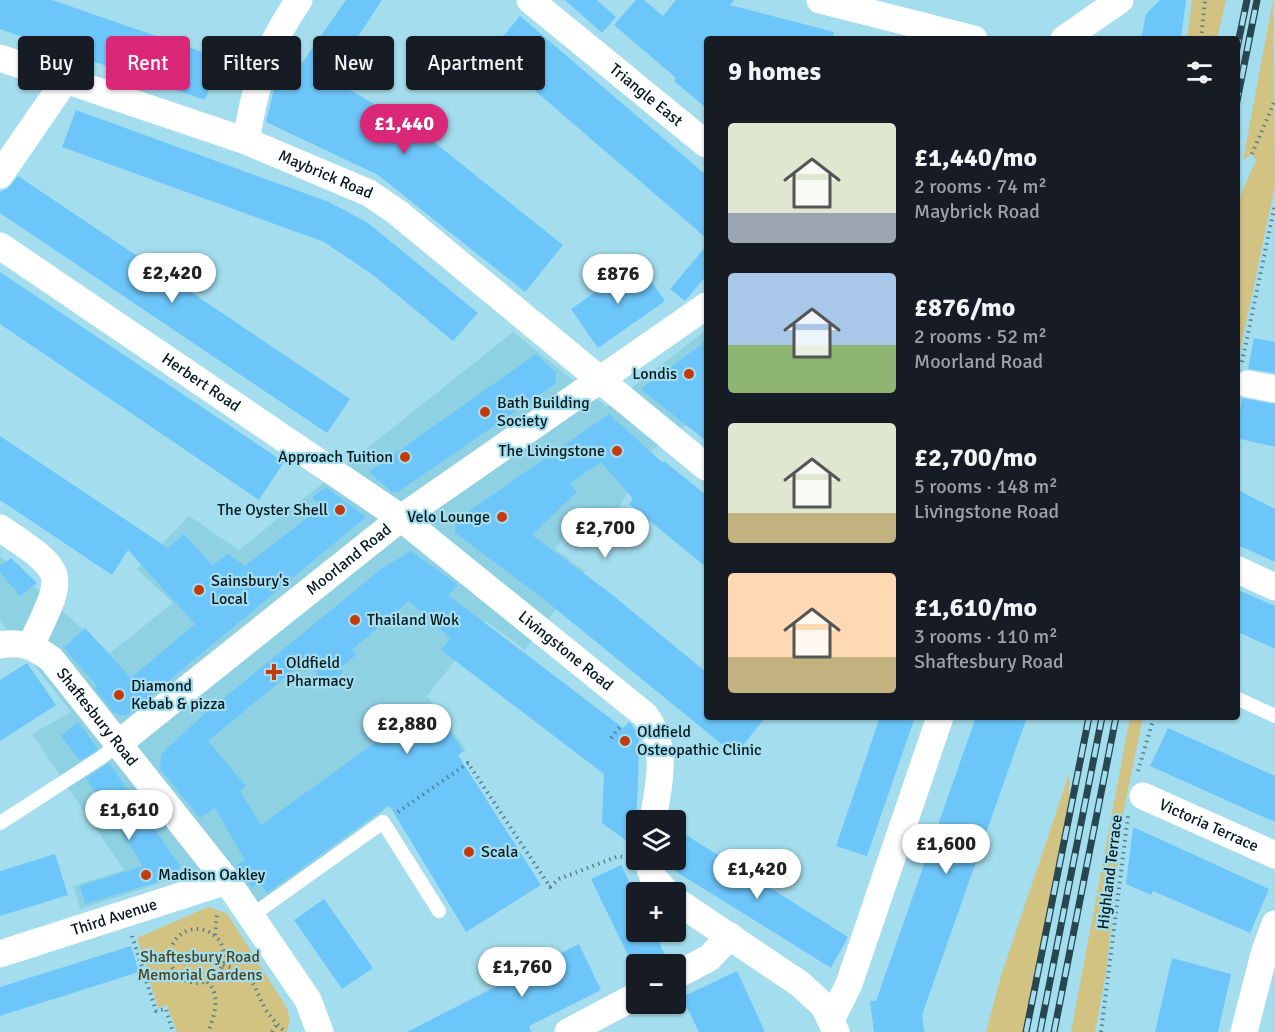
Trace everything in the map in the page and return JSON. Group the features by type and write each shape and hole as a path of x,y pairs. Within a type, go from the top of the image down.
{"street":[{"path":"246,141 255,87 266,56 299,0"},
{"name":"Triangle East","path":"530,0 704,142"},
{"path":"820,0 962,36"},
{"path":"1068,36 1120,0"},
{"name":"Maybrick Road","path":"0,58 18,64"},
{"path":"0,175 58,90"},
{"name":"Maybrick Road","path":"91,90 246,141 369,193 388,206 704,465"},
{"name":"Herbert Road","path":"0,246 401,518"},
{"name":"Moorland Road","path":"119,743 401,518 704,307"},
{"path":"1244,377 1275,389"},
{"name":"Livingstone Road","path":"401,518 645,715 654,728 662,764 655,810"},
{"path":"0,528 42,556 52,567 56,584 53,599 31,645 17,642 0,645"},
{"path":"1240,572 1275,587"},
{"name":"Shaftesbury Road","path":"31,645 51,659 227,881 308,1000 320,1032"},
{"path":"834,1025 939,720"},
{"name":"Victoria Terrace","path":"1136,796 1275,855"},
{"name":"Third Avenue","path":"0,954 227,881"},
{"path":"686,907 800,984 824,1006 834,1025"},
{"path":"1244,1032 1264,954 1275,924"},
{"path":"686,970 709,958 730,936"},
{"path":"568,1032 626,1001"}],"lane":[{"path":"1240,701 1275,716"},
{"path":"0,823 102,757 119,743"},
{"path":"251,916 383,822 439,911"}],"path":[{"path":"1201,36 1204,0"},
{"path":"1252,154 1275,100"},
{"path":"1244,377 1275,204"},
{"name":"Highland Terrace","path":"1101,1032 1136,796 1153,720"},
{"path":"383,822 468,763 550,887 559,879 619,856 626,857"},
{"path":"124,915 156,1011 166,1009 173,1032"},
{"path":"190,930 208,931 220,942 224,957 223,965 214,978 207,982 190,983 175,973 169,956 175,939 190,930"},
{"path":"223,965 239,970 256,986 266,1010 285,1032"},
{"path":"207,982 215,992 216,1006 208,1032"},
{"path":"272,1032 277,1024"}],"shaded area":[{"path":"513,332 607,407 704,332 704,411 651,451 601,539 575,519 555,549 585,571 525,650 486,621 427,696 466,750 259,903 229,861 80,909 73,886 124,870 32,734 71,712 0,621 0,556 110,653 173,603 137,569 189,516 239,550"}],"green space":[{"path":"1192,0 1226,0 1218,36 1187,36"},
{"path":"1273,0 1275,186 1240,352 1240,199 1256,160 1252,154 1243,160"},
{"path":"1129,720 1142,720 1123,814 1106,973 1095,1032 1071,1032"},
{"path":"1069,774 1069,801 1024,1032 986,1032 1001,976"},
{"name":"Shaftesbury Road Memorial Gardens","path":"208,907 227,913 287,1008 290,1020 287,1032 177,1032 167,1005 158,1008 137,938"}],"building":[{"path":"0,0 52,0 156,36 106,36 106,66 94,62 94,36 20,36 0,29"},
{"path":"346,0 382,0 358,36 321,36"},
{"path":"565,0 597,0 616,17 602,33"},
{"path":"636,0 644,0 663,16 676,0 734,0 730,5 834,32 833,36 704,36 704,106 674,81 676,78 614,25"},
{"path":"1160,0 1186,0 1181,36 1142,36 1146,14"},
{"path":"520,16 543,36 503,36"},
{"path":"545,37 704,173 704,236 534,90 545,90"},
{"path":"313,47 313,90 349,90 415,127 563,245 525,292 378,175 266,122 274,90 301,90 301,86 303,87 301,85 302,63"},
{"path":"190,48 202,52 202,90 208,90 205,100 176,90 190,90"},
{"path":"76,110 329,202 368,223 478,313 453,341 373,275 324,242 62,147"},
{"path":"18,176 350,399 327,433 0,213 0,192 7,189"},
{"path":"704,248 704,278 685,301 670,289"},
{"path":"638,262 665,301 598,348 571,309"},
{"path":"0,272 284,462 259,500 0,324"},
{"path":"1254,338 1275,342 1275,373 1248,369"},
{"path":"704,342 704,439 641,389"},
{"path":"536,354 556,372 555,384 398,492 392,492 369,472"},
{"path":"1242,398 1275,404 1275,447 1240,439"},
{"path":"609,414 663,463 664,461 704,493 704,565 629,504 633,499 601,462 570,483 577,492 532,535 610,593 704,670 704,720 764,720 735,755 546,601 455,533 455,524 472,509"},
{"path":"0,436 168,548 184,534 212,565 228,554 245,566 321,507 312,497 326,487 366,517 126,716 114,713 95,689 97,686 64,648 85,628 131,678 195,624 128,550 112,575 0,500"},
{"path":"1240,491 1275,509 1275,562 1240,546"},
{"path":"411,551 458,585 448,595 623,728 629,722 639,737 637,810 626,810 626,841 602,823 604,774 441,650 450,638 409,601 352,650 356,655 340,668 343,672 327,686 306,660 208,741 246,786 240,791 261,825 420,710 446,725 463,751 458,755 541,885 466,932 389,805 267,893 259,882 252,888 237,865 245,860 215,808 200,818 160,769 161,754 201,717 381,569"},
{"path":"11,558 37,583 20,596 0,572 0,566"},
{"path":"1240,591 1275,606 1275,649 1240,633"},
{"path":"27,663 56,705 0,741 0,680"},
{"path":"879,720 914,720 867,856 836,846"},
{"path":"975,720 1026,720 922,1015 924,1032 874,1032 870,1001 876,1001"},
{"path":"78,722 98,749 80,761 61,736"},
{"path":"1168,728 1275,776 1275,822 1150,766"},
{"path":"109,763 180,866 177,876 85,904 80,886 143,866 86,778"},
{"path":"1133,827 1269,889 1250,933 1153,891 1151,895 1126,884"},
{"path":"686,835 848,937 831,968 675,871 686,870"},
{"path":"55,854 68,895 0,916 0,871"},
{"path":"621,865 630,882 626,882 626,942 659,942 665,954 627,954 591,879"},
{"path":"324,899 373,968 342,989 294,920"},
{"path":"579,944 601,990 529,1026 531,1032 407,1032"},
{"path":"131,946 139,972 0,1016 0,987"},
{"path":"1172,958 1231,974 1218,1032 1155,1032"},
{"path":"737,971 765,1032 699,1032 686,1005 686,995"}],"railway":[{"path":"1240,36 1247,0"},
{"path":"1240,86 1257,0"},
{"path":"1026,1032 1088,720"},
{"path":"1040,1032 1101,720"},
{"path":"1054,1032 1115,720"}],"place":[{"name":"Londis","path":"689,374"},
{"name":"Bath Building Society","path":"485,412"},
{"name":"The Livingstone","path":"617,451"},
{"name":"Approach Tuition","path":"405,457"},
{"name":"The Oyster Shell","path":"340,510"},
{"name":"Velo Lounge","path":"502,517"},
{"name":"Sainsbury's Local","path":"199,590"},
{"name":"Thailand Wok","path":"355,620"},
{"name":"Oldfield Pharmacy","path":"274,672"},
{"name":"Diamond Kebab & pizza","path":"119,695"},
{"name":"Oldfield Osteopathic Clinic","path":"625,741"},
{"name":"Scala","path":"469,852"},
{"name":"Madison Oakley","path":"146,875"}]}
